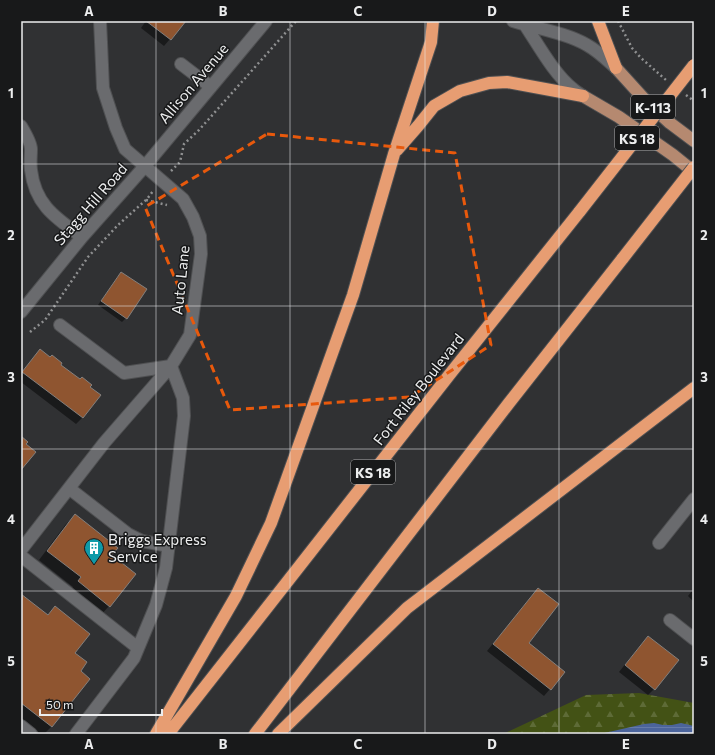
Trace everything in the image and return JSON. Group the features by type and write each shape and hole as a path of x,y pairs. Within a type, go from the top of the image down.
{"highway":[{"path":"156,734 236,596 271,523 353,294 394,154 431,42 433,21"},
{"path":"598,21 616,68"},
{"name":"Fort Riley Boulevard","path":"168,734 694,65"},
{"path":"394,154 434,106 460,90 489,83 508,82 583,96"},
{"path":"255,734 509,403 694,167"},
{"path":"278,734 406,608 694,388"}],"main road":[{"name":"K-113","path":"616,68 645,100 670,123 694,141"},
{"name":"K-113","path":"583,96 618,117 673,155 694,172"}],"street":[{"name":"Stagg Hill Road","path":"21,312 82,237 145,166 125,148 116,128 103,88 100,21"},
{"name":"Allison Avenue","path":"145,166 266,21"},
{"name":"K-113","path":"513,21 565,36 585,44 616,68"},
{"name":"K-113","path":"524,23 545,57 572,89 583,96"},
{"path":"181,64 211,87"},
{"path":"21,126 31,147 30,169 34,186 43,204 56,218 82,237"},
{"name":"Auto Lane","path":"21,550 70,489 104,443 170,366 190,335 201,254 200,236 194,217 183,199 145,166"},
{"path":"60,325 124,372 170,366 183,398 184,416 166,568 156,605 134,658 76,734"},
{"path":"70,489 128,534 142,541 169,546"},
{"path":"658,543 694,499"},
{"path":"21,556 138,648"},
{"path":"670,620 694,639"},
{"path":"21,726 31,734"}],"path":[{"path":"174,168 180,162 184,144 199,130 296,21"},
{"path":"618,21 632,48 640,58 667,80"},
{"path":"683,93 694,101"},
{"path":"30,332 44,320 88,257 118,225 146,200 153,190"},
{"path":"146,200 168,205"}],"highlighted area":[{"path":"267,134 455,153 491,345 410,397 230,410 145,207"}],"green space":[{"path":"639,693 694,703 694,734 503,734 586,695"}],"water":[{"path":"654,723 672,725 681,723 694,726 694,734 600,734 644,724"}],"building":[{"path":"146,21 186,21 171,40"},
{"path":"121,272 147,289 127,319 101,301"},
{"path":"40,349 50,357 52,355 62,363 61,365 80,379 82,377 92,385 90,387 101,395 83,418 22,372"},
{"path":"21,436 28,442 26,444 36,452 21,470"},
{"name":"Briggs Express Service","path":"75,514 118,548 112,555 136,574 110,607 78,581 81,577 47,551"},
{"path":"538,588 559,604 529,643 565,672 551,690 493,644"},
{"path":"21,594 48,615 55,606 90,634 75,653 87,662 81,671 90,679 52,727 21,703"},
{"path":"648,636 679,660 655,690 625,665"}],"place":[{"name":"Briggs Express Service","path":"94,565"}]}
